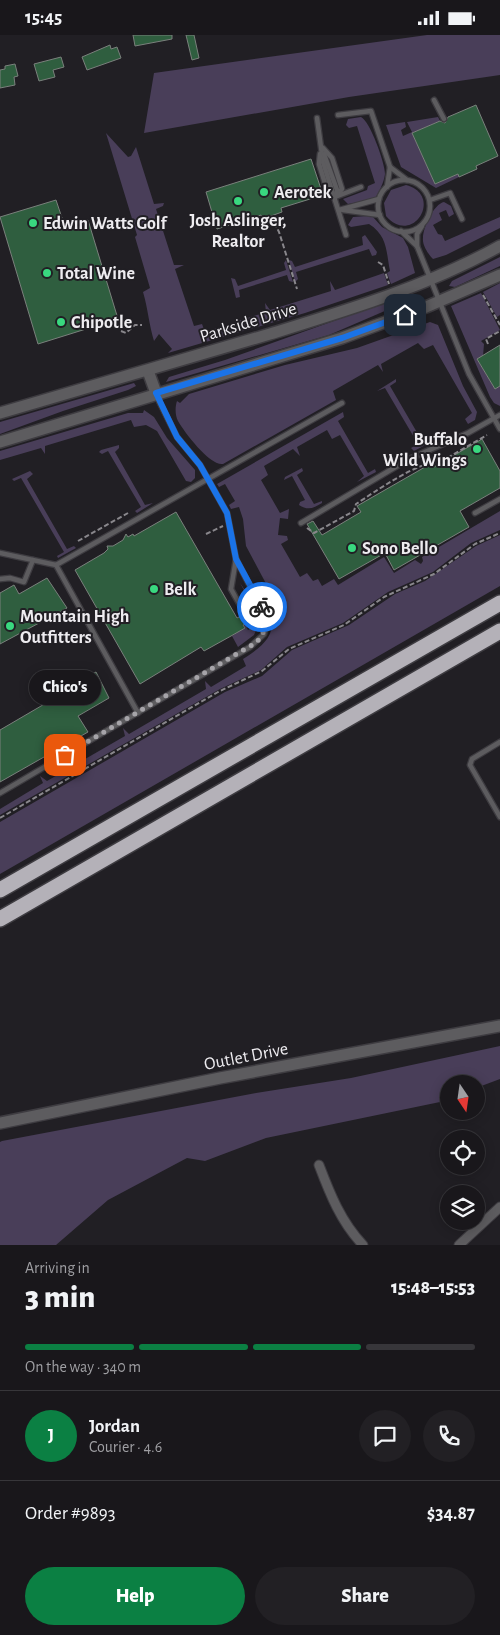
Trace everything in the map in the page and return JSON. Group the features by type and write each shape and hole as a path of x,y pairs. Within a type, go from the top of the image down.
{"highway":[{"path":"0,890 500,603"},
{"path":"0,919 500,631"}],"street":[{"name":"Parkside Drive","path":"0,413 148,371 340,312 429,279 500,246"},
{"path":"0,442 342,338 500,275"},
{"path":"148,371 156,393"},
{"name":"Outlet Drive","path":"0,1123 220,1078 500,1026"},
{"path":"319,1165 332,1198 352,1233 363,1245"},
{"path":"459,1245 500,1207"}],"lane":[{"path":"434,100 444,119"},
{"path":"338,115 371,111 390,167 386,187 379,199 380,215 390,228 401,231 414,230 422,225"},
{"path":"317,118 322,147 319,164 328,193 335,197 346,235"},
{"path":"322,147 332,158 342,189 335,197"},
{"path":"390,167 407,180 422,186 430,200 430,210 418,234 416,246"},
{"path":"386,187 397,181 407,180"},
{"path":"335,197 361,187"},
{"path":"430,200 450,193 462,219"},
{"path":"339,210 379,199"},
{"path":"339,210 380,215"},
{"path":"401,231 416,246 469,374 500,429"},
{"path":"0,793 250,647 264,634 266,628 264,613 236,559 227,513 200,465 177,437 156,393"},
{"path":"0,553 56,565 342,403"},
{"path":"301,523 409,459 462,436 500,415"},
{"path":"475,513 500,499"},
{"path":"236,559 231,589 245,614"},
{"path":"0,579 10,578 24,582 32,560"},
{"path":"56,565 138,713"},
{"path":"500,742 472,759 470,765 500,817"}],"path":[{"path":"271,216 279,233 297,289"},
{"path":"378,262 383,265 389,283"},
{"path":"480,290 500,325"},
{"path":"121,331 126,333 136,325 142,325"},
{"path":"488,344 486,339 500,331"},
{"path":"301,523 314,533 354,511 356,504 398,479 432,461 440,462 487,435"},
{"path":"78,541 128,513"},
{"path":"206,534 230,523"},
{"path":"0,818 218,692 262,671 288,649 344,625 384,597 434,574 475,544 500,533"}],"shaded area":[{"path":"427,35 500,35 500,75 349,97 144,133 154,73"},
{"path":"361,117 369,126 383,161 385,174 375,199 348,204 343,199 367,190 368,186 375,183 357,126 349,128 346,125 348,119"},
{"path":"438,117 440,121 412,133 435,184 458,174 459,177 436,188 401,167 386,125 405,122 406,127 401,130 403,136 412,132 407,122"},
{"path":"106,133 128,157 131,156 136,147 154,204 164,203 163,206 156,209 174,265 184,265 175,269 194,326 202,324 205,332 266,312 265,303 270,310 331,291 330,281 335,290 384,273 388,285 305,313 168,353 172,349 159,334 154,341 152,335 143,292 150,288 135,237 137,235"},
{"path":"406,185 417,190 423,198 423,207 420,216 406,226 396,224 386,216 384,203 391,190"},
{"path":"444,202 451,206 454,214 449,217 446,210 439,213 442,220 433,225 445,241 500,217 500,228 446,255 433,259 424,246 423,233 433,211"},
{"path":"353,217 373,217 382,227 403,238 408,247 415,273 391,284 387,273 390,271 387,251 380,234 369,224 351,227 348,225"},
{"path":"365,235 377,252 376,255 372,256 369,249 296,272 298,279 295,282 289,260 292,261 295,267 363,245 362,237"},
{"path":"500,257 500,266 455,287 449,286 452,281"},
{"path":"286,260 293,282 289,281 287,275 239,290 240,297 236,298 231,278 235,279 238,286 286,270 284,263"},
{"path":"500,283 500,315 497,317 483,292"},
{"path":"481,293 500,330 481,341 484,344 483,356 477,359 495,389 500,386 500,406 494,403 490,397 451,306"},
{"path":"409,294 416,294 415,298 329,335 166,382 169,377 225,360"},
{"path":"430,322 438,325 463,386 477,412 475,420 468,424 465,419 472,413 433,345 424,349 418,343 381,364 383,372 378,365 333,391 336,400 223,464 211,460 198,448 177,419 177,401 180,403 189,394 285,365 357,348"},
{"path":"396,379 396,382 390,386 422,441 431,439 431,442 414,451 411,448 418,444 385,388 377,391"},
{"path":"134,383 136,386 128,390 0,434 0,422"},
{"path":"144,410 154,417 167,438 195,470 195,478 191,482 186,481 157,431 146,425 134,427 131,420 45,446 45,454 41,448 0,460 0,451 128,413 143,413"},
{"path":"343,412 344,417 338,421 368,473 375,469 376,472 357,482 364,476 340,435 332,439 327,430 297,447 300,456 293,449 264,466 268,475 261,480 280,513 289,509 288,519 280,518 278,535 287,536 288,540 281,544 300,577 307,573 313,581 318,579 322,586 334,579 338,585 384,557 394,573 415,560 421,564 423,561 422,557 500,511 500,530 471,543 433,572 388,592 343,623 287,647 261,670 220,689 0,815 0,809 43,783 40,776 47,781 125,736 123,728 129,734 206,689 205,681 211,687 246,666 243,659 260,646 270,633 272,618 265,597 271,593 246,546 243,519 239,507 231,509 229,505 235,501 225,484 219,487 217,484"},
{"path":"119,445 115,452 145,505 153,503 137,513 135,511 141,507 108,451 102,454 99,452"},
{"path":"302,468 303,471 297,475 314,504 322,501 322,503 311,508 299,505 300,502 305,500 292,476 284,480 285,477"},
{"path":"30,471 33,474 27,479 67,549 74,546 76,548 58,558 57,556 64,552 21,478 14,481 12,479"},
{"path":"500,535 500,586 0,874 0,822 225,692 262,676 292,650 349,625 395,594 425,581 476,546"},
{"path":"240,583 254,603 260,621 254,635 238,647 232,636 244,628 243,625 245,624 248,630 256,625 254,619 258,616"},
{"path":"500,1046 500,1079 485,1085 485,1075 440,1075 440,1102 266,1138 205,1161 187,1158 108,1200 56,1245 0,1245 0,1142 2,1141 256,1093 351,1078"}],"building":[{"path":"133,35 172,35 172,39 135,46"},
{"path":"186,35 194,35 199,58 192,60"},
{"path":"110,45 111,49 117,47 121,58 87,70 82,57"},
{"path":"61,57 64,67 53,70 55,77 39,81 34,64"},
{"path":"15,64 18,76 14,77 15,85 0,88 0,70 5,69 5,66"},
{"path":"476,105 498,156 476,166 477,169 459,177 458,174 435,184 412,133 440,121 445,123 448,117"},
{"path":"311,159 323,195 281,208 282,212 271,216 262,218 261,215 217,229 206,192"},
{"path":"56,200 65,227 88,220 118,319 38,344 0,217"},
{"path":"500,345 500,386 495,389 477,359"},
{"path":"482,439 500,471 500,488 460,511 469,527 394,570 385,553 339,579 307,524 313,521 322,535 361,512 357,506 432,463 434,467"},
{"name":"Belk","path":"176,512 237,618 241,616 247,617 248,612 254,608 258,616 243,625 245,628 204,651 201,647 140,684 75,570 104,553 108,549 107,546 113,546 123,540 126,534 128,537 133,534 134,536"},
{"path":"47,578 67,608 0,644 0,593 14,585 19,594"},
{"path":"96,672 109,698 78,716 88,732 0,782 0,730 89,678 88,676"}],"way so far":[{"path":"65,755 257,642 264,634 266,628 262,607"}],"place":[{"name":"Aerotek","path":"264,192"},
{"name":"Josh Aslinger, Realtor","path":"238,201"},
{"name":"Edwin Watts Golf","path":"33,223"},
{"name":"Total Wine","path":"47,273"},
{"name":"Chipotle","path":"61,322"},
{"name":"Buffalo Wild Wings","path":"477,449"},
{"name":"Sono Bello","path":"352,548"},
{"name":"Belk","path":"154,589"},
{"name":"Mountain High Outfitters","path":"10,626"},
{"name":"Chico's","path":"65,755"}],"route":[{"path":"262,607 236,559 232,547 230,523 227,513 200,465 177,437 161,407 156,393 342,338 405,315"}]}
